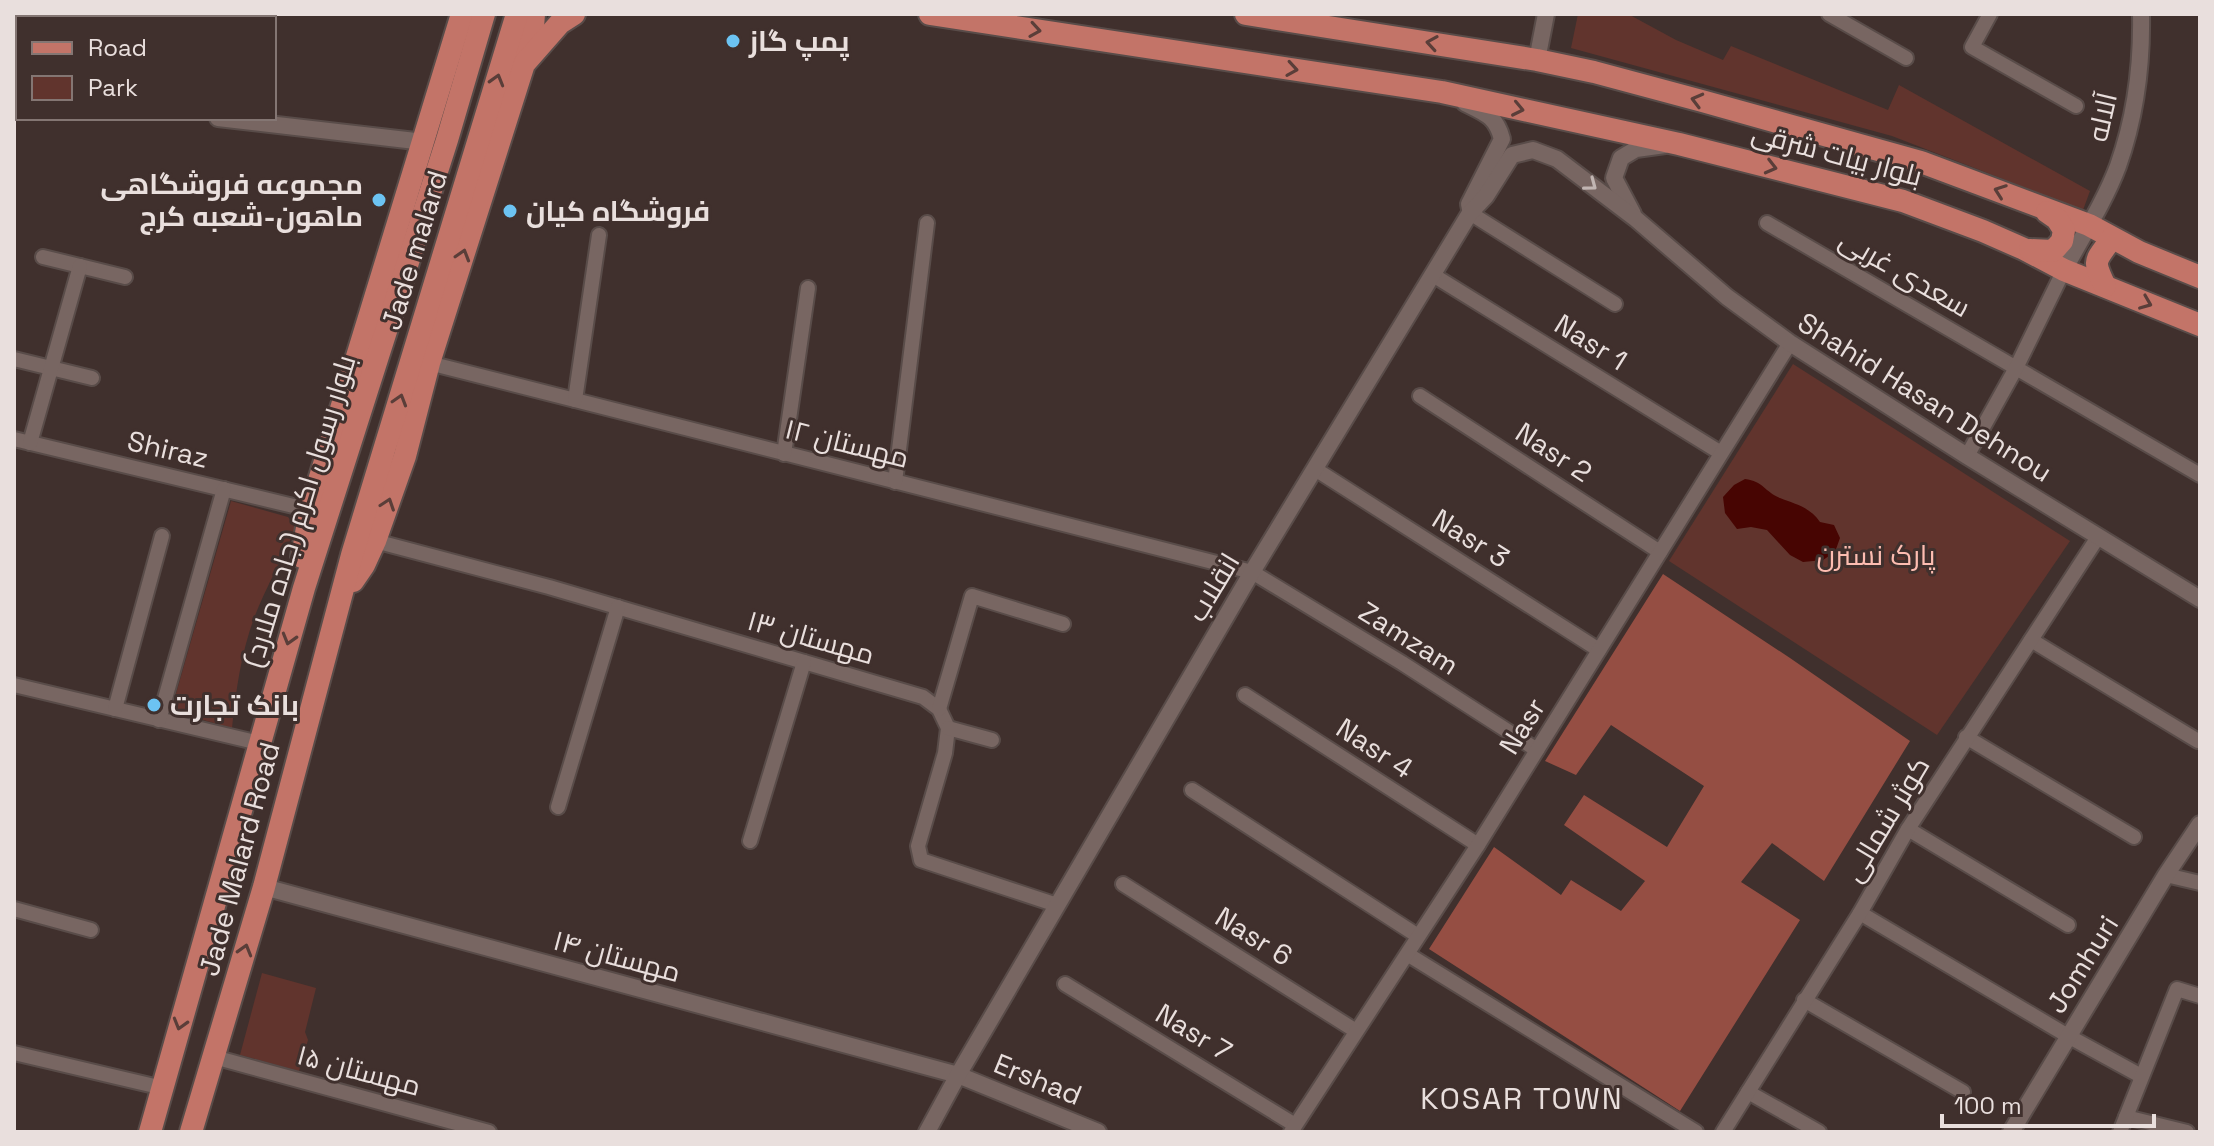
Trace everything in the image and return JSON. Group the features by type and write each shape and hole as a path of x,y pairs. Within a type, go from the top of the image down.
{"main road":[{"path":"453,44 455,14"},
{"path":"304,588 302,559 310,510 462,14"},
{"name":"بلوار رسول اکرم (جاده ملارد)","path":"150,1132 304,588 484,14"},
{"name":"Jade malard","path":"352,555 517,14"},
{"path":"341,598 364,565 375,541 405,456 429,363 524,64 534,14"},
{"path":"524,64 560,23 574,14"},
{"name":"بلوار بیات شرقی","path":"930,14 1442,92 1679,144 1903,201 2200,325"},
{"name":"بلوار بیات شرقی","path":"1246,14 1537,60 1594,72 1921,162 2089,225 2200,277"},
{"path":"2024,249 2053,251 2062,241 2064,230 2057,219 2036,204"},
{"path":"2105,286 2096,266 2098,256 2112,238"},
{"name":"Jade Malard Road","path":"191,1132 264,887 352,555"}],"street":[{"path":"1537,60 1546,14"},
{"path":"1829,14 1906,58"},
{"path":"1990,14 1972,47 2076,106"},
{"name":"آلاله","path":"2064,270 2117,167 2134,106 2142,40 2141,14"},
{"name":"انقلاب","path":"927,1132 1252,572 1470,213 1469,204 1502,139 1499,127 1489,115 1442,92"},
{"path":"235,120 424,142"},
{"path":"1636,219 1614,178 1621,158 1636,149 1679,144"},
{"name":"Shahid Hasan Dehnou","path":"1470,213 1486,196 1512,155 1533,150 1557,159 1636,219 1727,297 1790,343 2200,599"},
{"path":"1470,213 1615,304"},
{"path":"895,482 927,223"},
{"name":"سعدی غربی","path":"1767,223 2200,475"},
{"path":"575,400 599,235"},
{"path":"43,257 125,277"},
{"path":"30,443 80,266"},
{"path":"1967,456 2016,368 2064,270"},
{"name":"Nasr 1","path":"1433,275 1721,453"},
{"path":"784,454 808,288"},
{"name":"Nasr","path":"1293,1128 1478,845 1790,343"},
{"path":"14,359 92,378"},
{"name":"مهستان ۱۲","path":"429,363 1252,572"},
{"name":"Nasr 2","path":"1420,396 1660,552"},
{"name":"Shiraz","path":"14,439 310,510"},
{"name":"Nasr 3","path":"1315,469 1599,650"},
{"path":"159,720 224,489"},
{"path":"115,709 162,536"},
{"name":"کوثر شمالی","path":"1723,1132 1860,913 1908,829 2098,537"},
{"name":"مهستان ۱۳","path":"375,541 549,587 923,697 939,709"},
{"name":"Zamzam","path":"1252,572 1537,750"},
{"path":"1057,905 921,860 918,846 945,753 948,728 939,709 972,596 1063,624"},
{"path":"558,807 618,607"},
{"path":"2031,640 2198,741"},
{"path":"750,841 804,662"},
{"path":"14,685 259,743"},
{"name":"Nasr 4","path":"1245,695 1478,845"},
{"path":"948,728 992,740"},
{"path":"1966,737 2134,837"},
{"path":"1192,790 1418,936"},
{"name":"Jomhuri","path":"2011,1132 2200,824"},
{"path":"1908,829 2068,925"},
{"path":"2166,875 2200,883"},
{"name":"Nasr 6","path":"1123,884 1356,1031"},
{"name":"مهستان ۱۴","path":"264,887 958,1075"},
{"path":"14,909 91,930"},
{"path":"1860,913 2141,1076"},
{"path":"1412,957 1696,1132"},
{"name":"Nasr 7","path":"1065,984 1293,1128"},
{"path":"2120,1132 2177,989 2200,996"},
{"path":"1804,1000 1963,1092"},
{"path":"14,1053 163,1088"},
{"name":"مهستان ۱۵","path":"214,1057 489,1132"},
{"name":"Ershad","path":"958,1075 1098,1132"},
{"path":"1748,1092 1819,1132"},
{"path":"2126,1117 2187,1132"}],"green space":[{"path":"1578,14 1628,14 1676,40 1723,60 1731,46 1888,110 1899,85 2090,191 2083,210 1892,136 1571,48"},
{"name":"پارک نسترن","path":"1793,364 2070,541 1937,735 1669,561"},
{"path":"231,501 288,517 296,527 249,632 232,728 171,711"},
{"path":"262,973 316,988 305,1032 308,1040 299,1071 240,1055"}],"shaded area":[{"path":"1745,479 1807,509 1820,522 1834,525 1840,538 1835,552 1823,560 1803,562 1790,555 1767,530 1751,527 1737,529 1725,513 1723,497"},
{"path":"1663,574 1910,741 1824,881 1772,843 1741,882 1800,920 1680,1111 1429,949 1494,847 1561,895 1571,880 1621,911 1645,881 1564,825 1584,795 1667,847 1704,786 1611,725 1576,775 1545,761"}],"place":[{"name":"پمپ گاز","path":"733,41"},
{"name":"مجموعه فروشگاهی ماهون-شعبه کرج","path":"379,200"},
{"name":"فروشگاه کیان","path":"510,211"},
{"name":"بانک تجارت","path":"154,705"}],"district":[{"name":"KOSAR TOWN","path":"1522,1098"}]}
